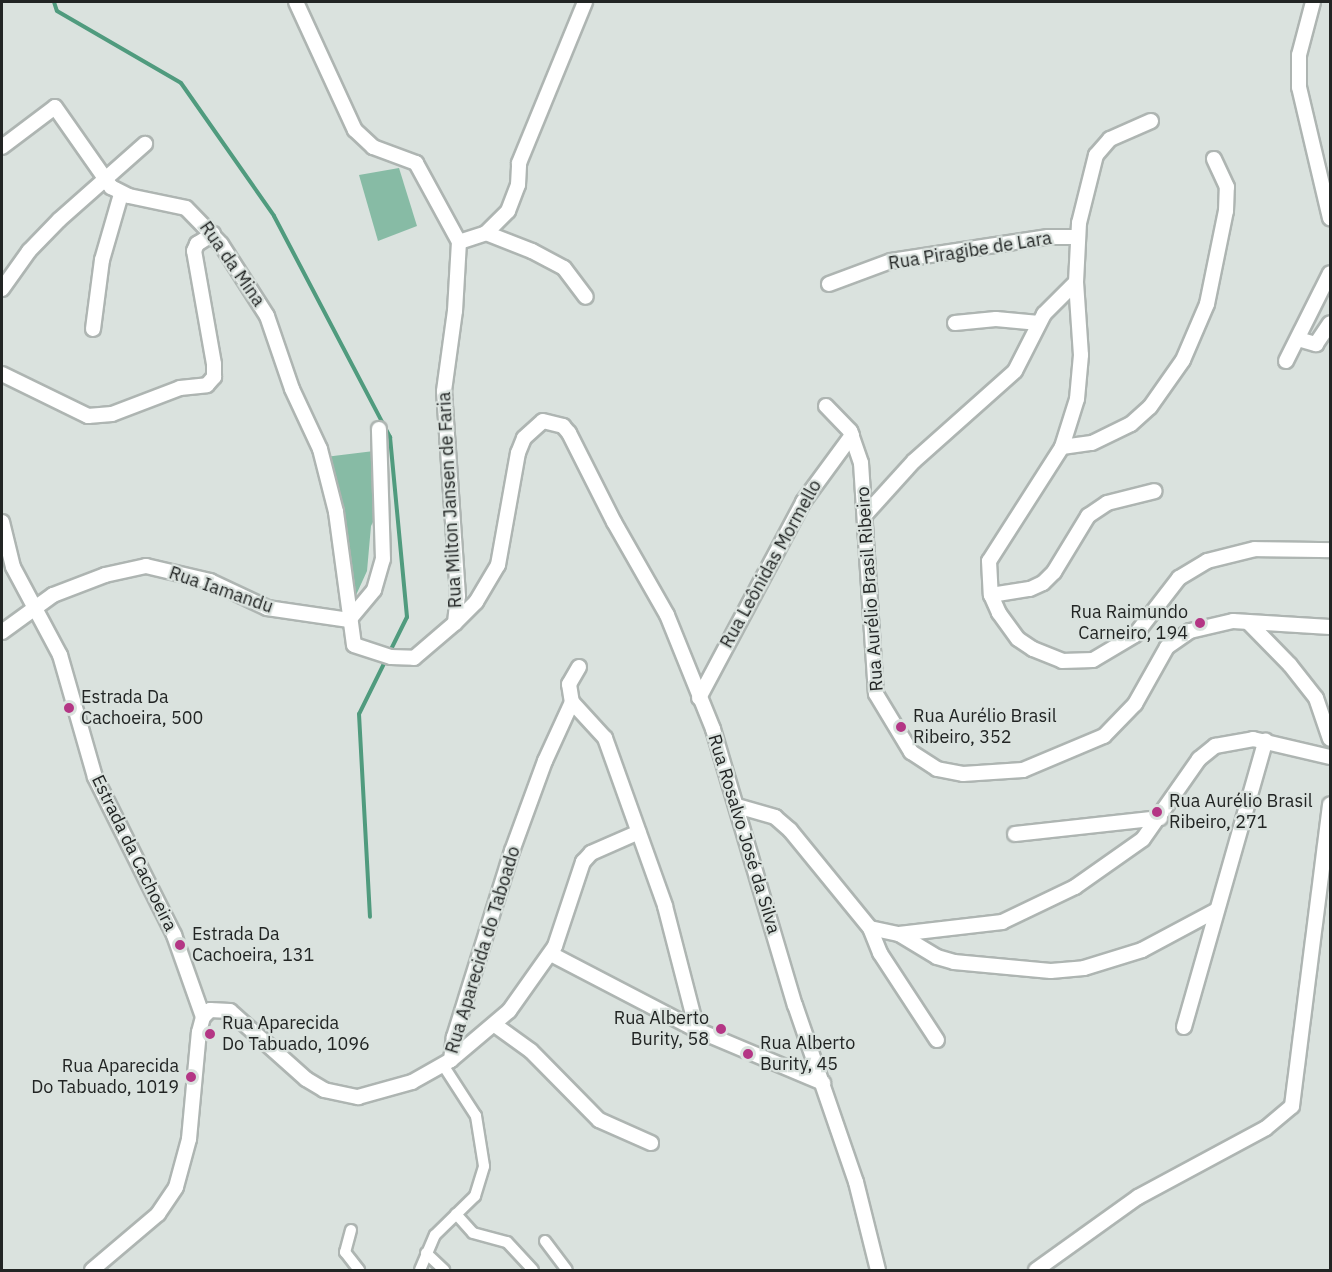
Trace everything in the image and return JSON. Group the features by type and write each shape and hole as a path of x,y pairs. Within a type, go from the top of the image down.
{"street":[{"path":"296,2 355,130 373,147 416,163 459,242 486,233 508,211 518,185 519,163 585,2"},
{"path":"1313,2 1299,55 1299,87 1330,218"},
{"name":"Rua da Mina","path":"2,147 55,107 83,143 103,179 121,194 186,208 213,234 259,300 330,481 354,645 392,657 414,658 455,623"},
{"path":"1151,121 1110,139 1096,155 1080,210 1076,282 1081,355 1078,387 1062,447 993,554 987,569 991,590 1006,626 1018,639 1048,655 1077,662 1109,653 1135,635 1179,578 1207,561 1255,549 1330,550"},
{"path":"2,289 29,251 103,179 145,144"},
{"path":"1062,447 1092,443 1131,424 1150,407 1183,360 1207,304 1226,211 1227,187 1214,159"},
{"path":"93,329 102,260 121,194"},
{"path":"486,233 532,251 564,268 586,297"},
{"path":"2,374 88,416 112,414 180,388 207,385 214,377 214,364 194,251 197,243 213,234"},
{"name":"Rua Piragibe de Lara","path":"829,284 891,261 1048,237 1078,237"},
{"name":"Rua Milton Jansen de Faria","path":"455,623 458,596 445,377 455,312 459,242"},
{"path":"1286,361 1327,293 1330,273"},
{"path":"865,515 915,461 1015,371 1052,303 1076,282"},
{"path":"955,323 996,319 1040,323"},
{"path":"1298,339 1316,344 1330,323"},
{"name":"Rua Aurélio Brasil Ribeiro","path":"826,406 852,435 861,463 872,663 879,705 921,762 963,774 1023,770 1082,747 1122,721 1157,660 1178,638 1207,626 1248,622 1330,627"},
{"name":"Rua Rosalvo José da Silva","path":"455,623 476,602 498,565 518,453 524,438 538,423 556,423 569,433 614,522 667,615 699,698 737,806 795,1005 856,1182 878,1270"},
{"path":"349,620 374,590 383,560 379,429"},
{"name":"Rua Leônidas Mormello","path":"699,698 803,502 825,466 852,435"},
{"path":"991,590 1043,583 1054,572 1088,516 1107,502 1155,491"},
{"name":"Estrada da Cachoeira","path":"2,522 6,561 35,608 60,656 95,777 174,935 203,1017"},
{"name":"Rua Iamandu","path":"2,632 53,595 87,582 146,566 210,581 267,608 349,620"},
{"path":"1248,622 1290,665 1316,698 1330,739"},
{"name":"Rua Aparecida do Taboado","path":"203,1017 210,1010 230,1011 306,1079 341,1095 358,1097 391,1091 447,1063 512,851 545,761 572,702 569,684 579,667"},
{"path":"572,702 605,738 665,906 697,1030"},
{"path":"870,928 899,934 986,926 1028,911 1114,863 1143,839 1207,752 1239,740 1266,740 1330,757"},
{"path":"1184,1027 1266,740"},
{"path":"1036,1270 1138,1197 1266,1128 1292,1106 1317,887 1330,804"},
{"path":"737,806 775,817 789,830 870,928 891,971 937,1040"},
{"path":"1016,834 1160,818"},
{"path":"420,1270 435,1235 480,1187 483,1146 470,1103 447,1063 495,1025 525,993 551,954 583,861 591,853 639,832"},
{"path":"899,934 937,957 954,962 1021,969 1072,970 1142,950 1215,912"},
{"path":"551,954 697,1030 823,1083"},
{"path":"92,1270 158,1214 176,1187 189,1139 203,1017"},
{"path":"495,1025 539,1059 599,1120 651,1143"},
{"path":"456,1214 473,1233 507,1242 533,1270"},
{"path":"351,1230 345,1252 359,1270"},
{"path":"545,1241 567,1270"},
{"path":"426,1252 444,1270"}],"green space":[{"path":"399,168 417,226 378,241 359,175"},
{"path":"374,451 380,508 371,526 367,571 352,604 335,479 325,457"}],"waterway":[{"path":"54,2 57,11 181,83 274,216 390,437 407,617 359,714 370,917"}],"place":[{"name":"Rua Raimundo Carneiro, 194","path":"1200,623"},
{"name":"Estrada Da Cachoeira, 500","path":"69,708"},
{"name":"Rua Aurélio Brasil Ribeiro, 352","path":"901,727"},
{"name":"Rua Aurélio Brasil Ribeiro, 271","path":"1157,812"},
{"name":"Estrada Da Cachoeira, 131","path":"180,945"},
{"name":"Rua Alberto Burity, 58","path":"721,1029"},
{"name":"Rua Aparecida Do Tabuado, 1096","path":"210,1034"},
{"name":"Rua Alberto Burity, 45","path":"748,1054"},
{"name":"Rua Aparecida Do Tabuado, 1019","path":"191,1077"}]}
